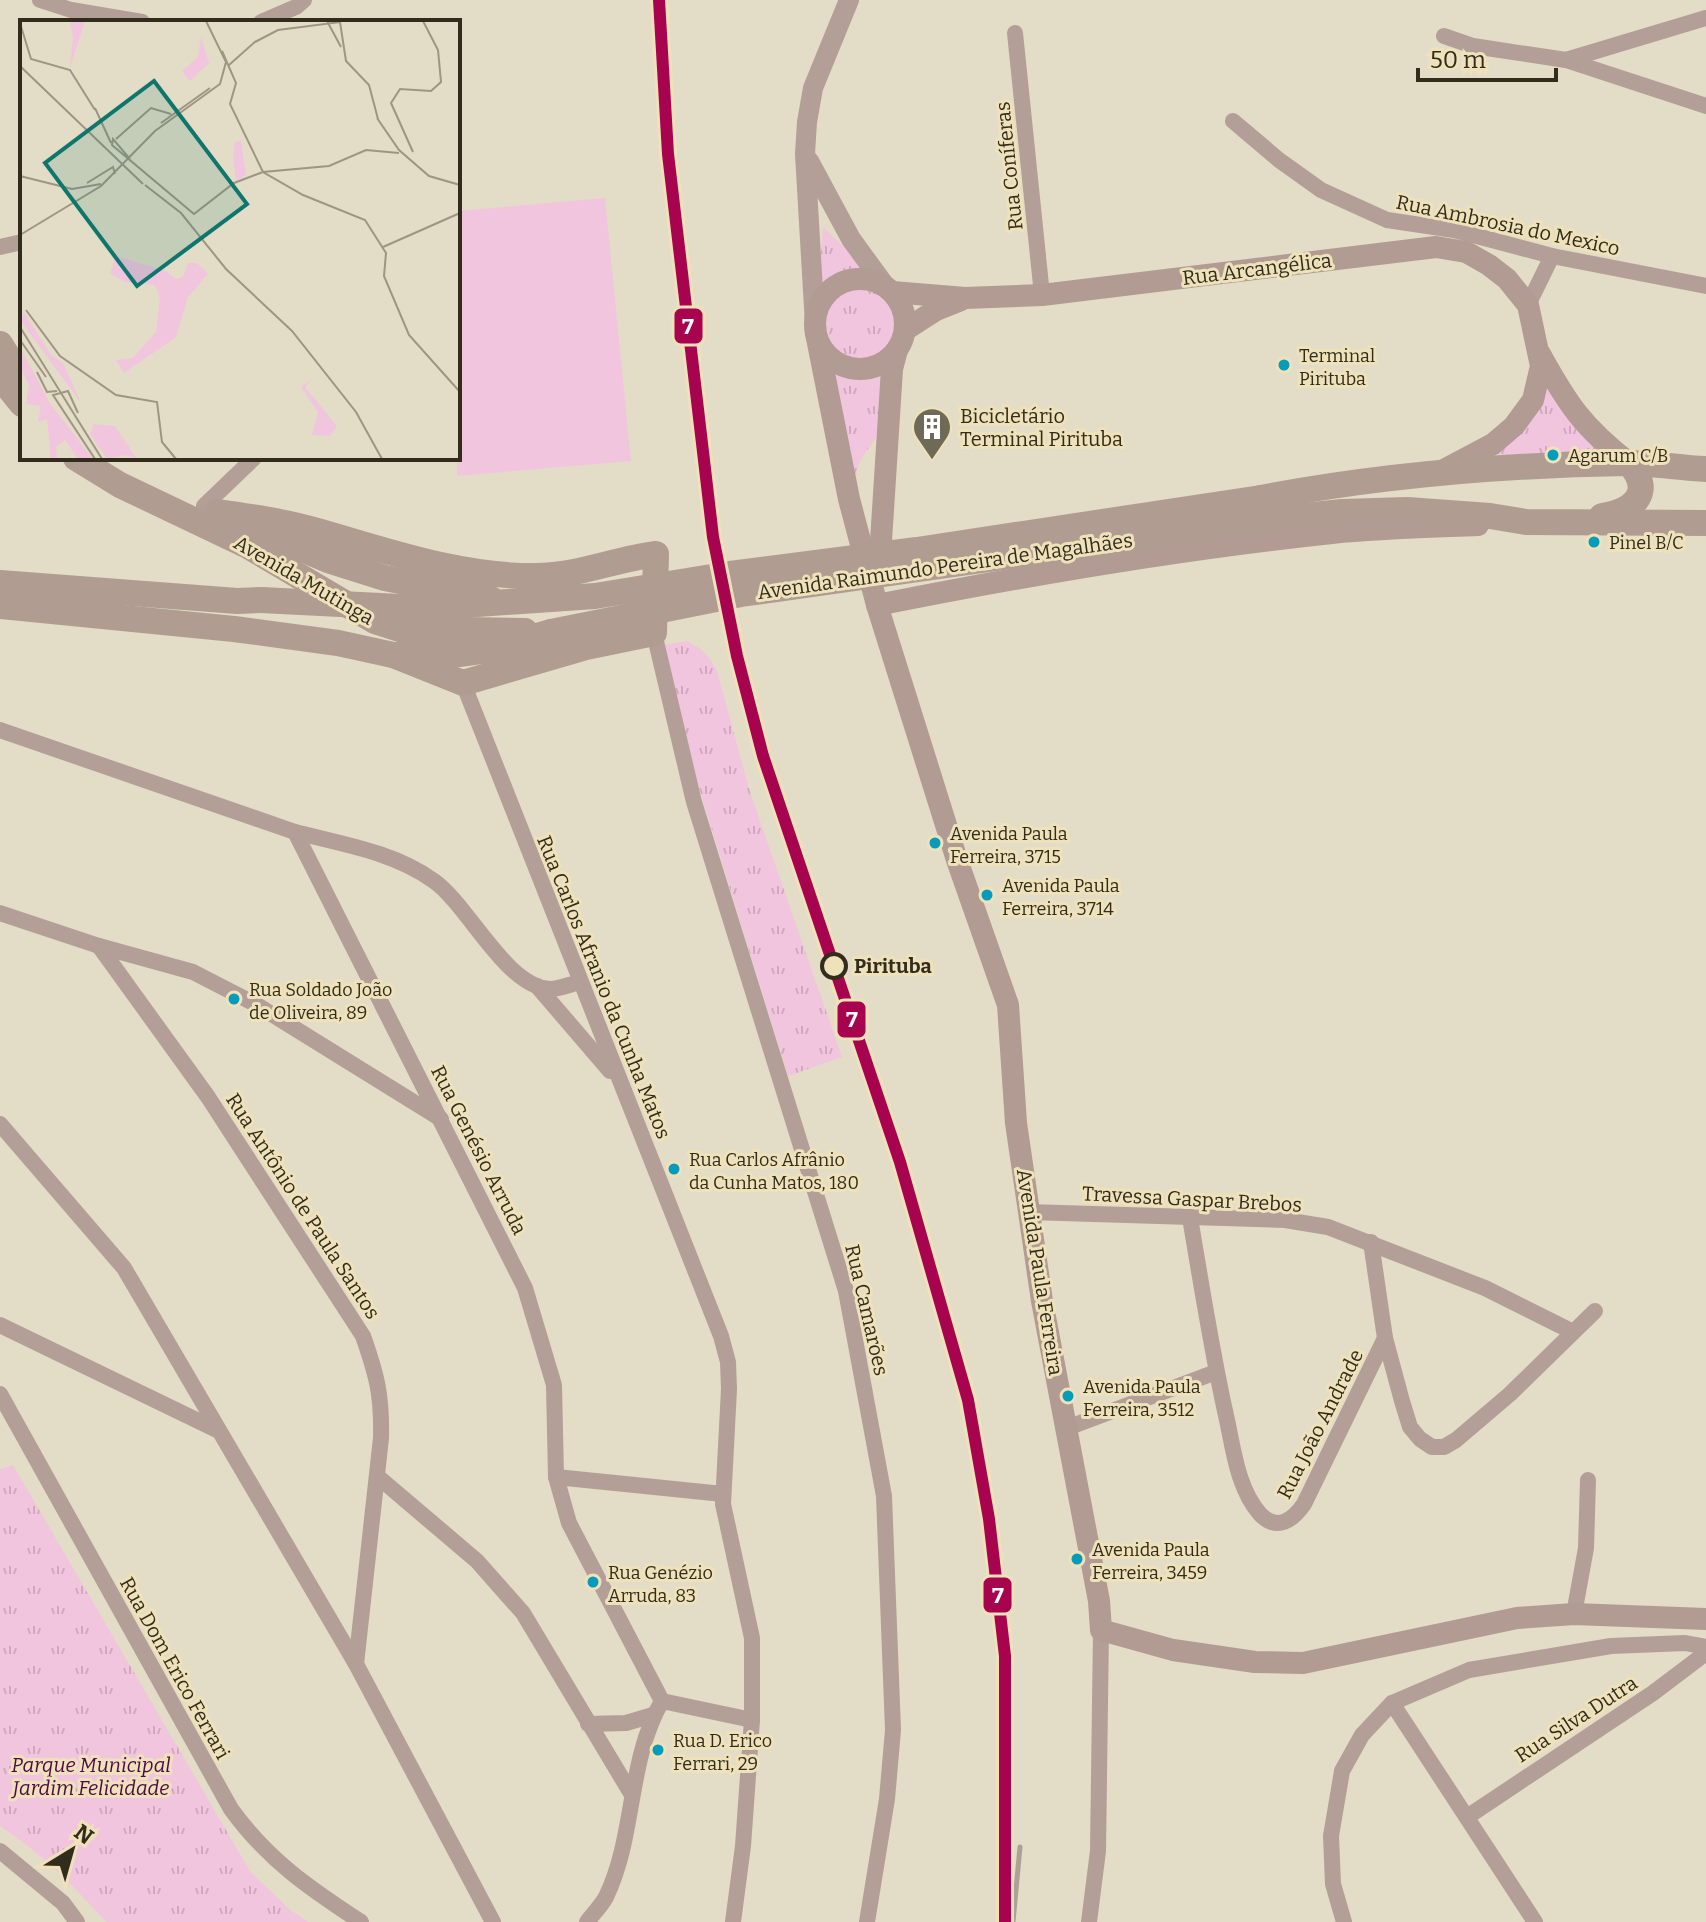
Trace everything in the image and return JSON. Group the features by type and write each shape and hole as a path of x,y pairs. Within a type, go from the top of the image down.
{"main road":[{"name":"Rua Arcangélica","path":"889,289 965,298 1042,295 1436,247 1466,252 1489,265 1507,279 1528,305"},
{"path":"901,340 879,366 854,369 831,359 816,331 822,299 842,282 869,280 889,289 901,304 901,340 892,369 877,605 961,588 1219,547 1335,533 1526,522"},
{"name":"Rua Arcangélica","path":"901,340 936,310 965,298"},
{"path":"1441,472 1493,444 1525,414 1539,383 1541,366 1528,305"},
{"name":"Avenida Paula Ferreira","path":"816,331 849,499 877,605 957,860 1008,1005 1016,1123 1042,1301 1099,1601 1101,1630"},
{"path":"0,344 20,400"},
{"path":"1539,351 1566,400 1591,432 1641,476 1642,491 1632,506 1617,514 1563,522"},
{"name":"Avenida Mutinga","path":"79,460 120,485 248,546 375,621 400,629 519,636"},
{"name":"Avenida Mutinga","path":"114,460 211,509 328,560 385,578 511,604"},
{"name":"Avenida Raimundo Pereira de Magalhães","path":"1259,510 1313,488 1441,472 1629,463 1706,469"},
{"path":"211,509 318,531 395,555 480,573 537,576 575,573 628,558 656,554 654,633 586,647 463,683 393,655"},
{"path":"0,583 237,601 420,608 511,604 595,596 730,574 917,550 1259,510"},
{"name":"Avenida Raimundo Pereira de Magalhães","path":"0,606 263,633 338,643 393,655 459,654 488,650 519,636 741,594 1259,510 1407,510 1526,522 1706,523"},
{"path":"463,683 488,650"},
{"path":"1101,1630 1173,1650 1255,1662 1303,1663 1453,1629 1517,1618 1574,1614 1706,1619"}],"street":[{"path":"40,0 71,10 130,20"},
{"path":"266,20 296,7 304,0"},
{"path":"816,331 805,154 813,88 849,0"},
{"path":"1566,60 1706,18"},
{"name":"Rua Coníferas","path":"1015,33 1042,295"},
{"path":"1444,36 1473,46 1566,60 1706,106"},
{"name":"Rua Ambrosia do Mexico","path":"1233,121 1321,190 1387,220 1454,230 1552,256 1706,286"},
{"path":"805,154 851,239 889,289"},
{"path":"1387,220 1414,250"},
{"path":"0,247 20,242"},
{"path":"1528,305 1552,256"},
{"path":"211,509 252,460"},
{"name":"Rua Camarões","path":"654,633 694,802 846,1291 884,1496 893,1730 887,1799 867,1922"},
{"name":"Rua Carlos Afranio da Cunha Matos","path":"463,683 721,1336 728,1362 723,1504 752,1638 752,1720 743,1846 733,1922"},
{"path":"0,730 295,832 391,857 435,882 463,910 509,967 550,989 580,982"},
{"name":"Rua Genésio Arruda","path":"295,832 525,1288 554,1385 556,1477 569,1523 658,1708"},
{"path":"0,913 99,946 193,972 257,1005 443,1121"},
{"name":"Rua Antônio de Paula Santos","path":"99,946 208,1097 363,1336 382,1400 377,1476 356,1664"},
{"path":"536,984 620,1083"},
{"path":"0,1124 124,1268 356,1664 493,1922"},
{"name":"Travessa Gaspar Brebos","path":"1029,1212 1285,1220 1328,1227 1485,1288 1571,1331"},
{"path":"1067,1428 1216,1372 1190,1218"},
{"path":"1371,1242 1385,1338"},
{"name":"Rua João Andrade","path":"1385,1338 1410,1427 1432,1447 1444,1447 1510,1394 1571,1331 1595,1311"},
{"path":"0,1325 217,1430"},
{"name":"Rua João Andrade","path":"1216,1372 1238,1471 1259,1512 1279,1524 1295,1517 1304,1504 1385,1338"},
{"name":"Rua Dom Erico Ferrari","path":"0,1394 231,1809 272,1858 321,1897 361,1922"},
{"path":"377,1476 477,1561 523,1613 632,1795"},
{"path":"556,1477 723,1494"},
{"path":"1574,1614 1586,1548 1588,1480"},
{"path":"1089,1922 1098,1851 1101,1630"},
{"path":"1344,1922 1333,1884 1331,1836 1342,1771 1362,1735 1392,1703 1469,1670 1611,1646 1685,1643 1706,1650"},
{"name":"Rua Silva Dutra","path":"1467,1817 1653,1693 1706,1650"},
{"path":"1392,1703 1535,1922"},
{"path":"588,1724 626,1723 658,1708 752,1720"},
{"path":"587,1922 605,1899 620,1857 641,1750 658,1708"},
{"path":"0,1851 63,1903 77,1922"}],"green space":[{"path":"605,198 631,461 457,476 457,460 460,460 460,211"},
{"path":"823,227 876,277 842,278 828,286 817,301"},
{"path":"862,287 882,293 892,303 898,323 892,343 882,353 862,359 842,353 832,343 826,323 832,303 842,293"},
{"path":"830,362 851,371 889,372 879,431 859,463 856,478"},
{"path":"1544,383 1603,450 1490,456"},
{"path":"686,641 704,653 717,671 750,792 842,1057 788,1076 702,798 659,646"},
{"name":"Parque Municipal Jardim Felicidade","path":"13,1465 250,1871 289,1909 308,1922 106,1922 56,1870 0,1826 0,1469"}],"railway":[{"path":"1013,1922 1020,1847"}],"transit line":[{"name":"7","path":"659,0 668,154 713,537 737,656 763,756 900,1162 968,1400 989,1519 1005,1656 1005,1922"}],"place":[{"name":"Terminal Pirituba","path":"1284,365"},
{"name":"Agarum C/B","path":"1553,455"},
{"name":"Bicicletário Terminal Pirituba","path":"932,461"},
{"name":"Pinel B/C","path":"1594,542"},
{"name":"Avenida Paula Ferreira, 3715","path":"935,843"},
{"name":"Avenida Paula Ferreira, 3714","path":"987,895"},
{"name":"Pirituba","path":"834,966"},
{"name":"Rua Soldado João de Oliveira, 89","path":"234,999"},
{"name":"Rua Carlos Afrânio da Cunha Matos, 180","path":"674,1169"},
{"name":"Avenida Paula Ferreira, 3512","path":"1068,1396"},
{"name":"Avenida Paula Ferreira, 3459","path":"1077,1559"},
{"name":"Rua Genézio Arruda, 83","path":"593,1582"},
{"name":"Rua D. Erico Ferrari, 29","path":"658,1750"}]}
